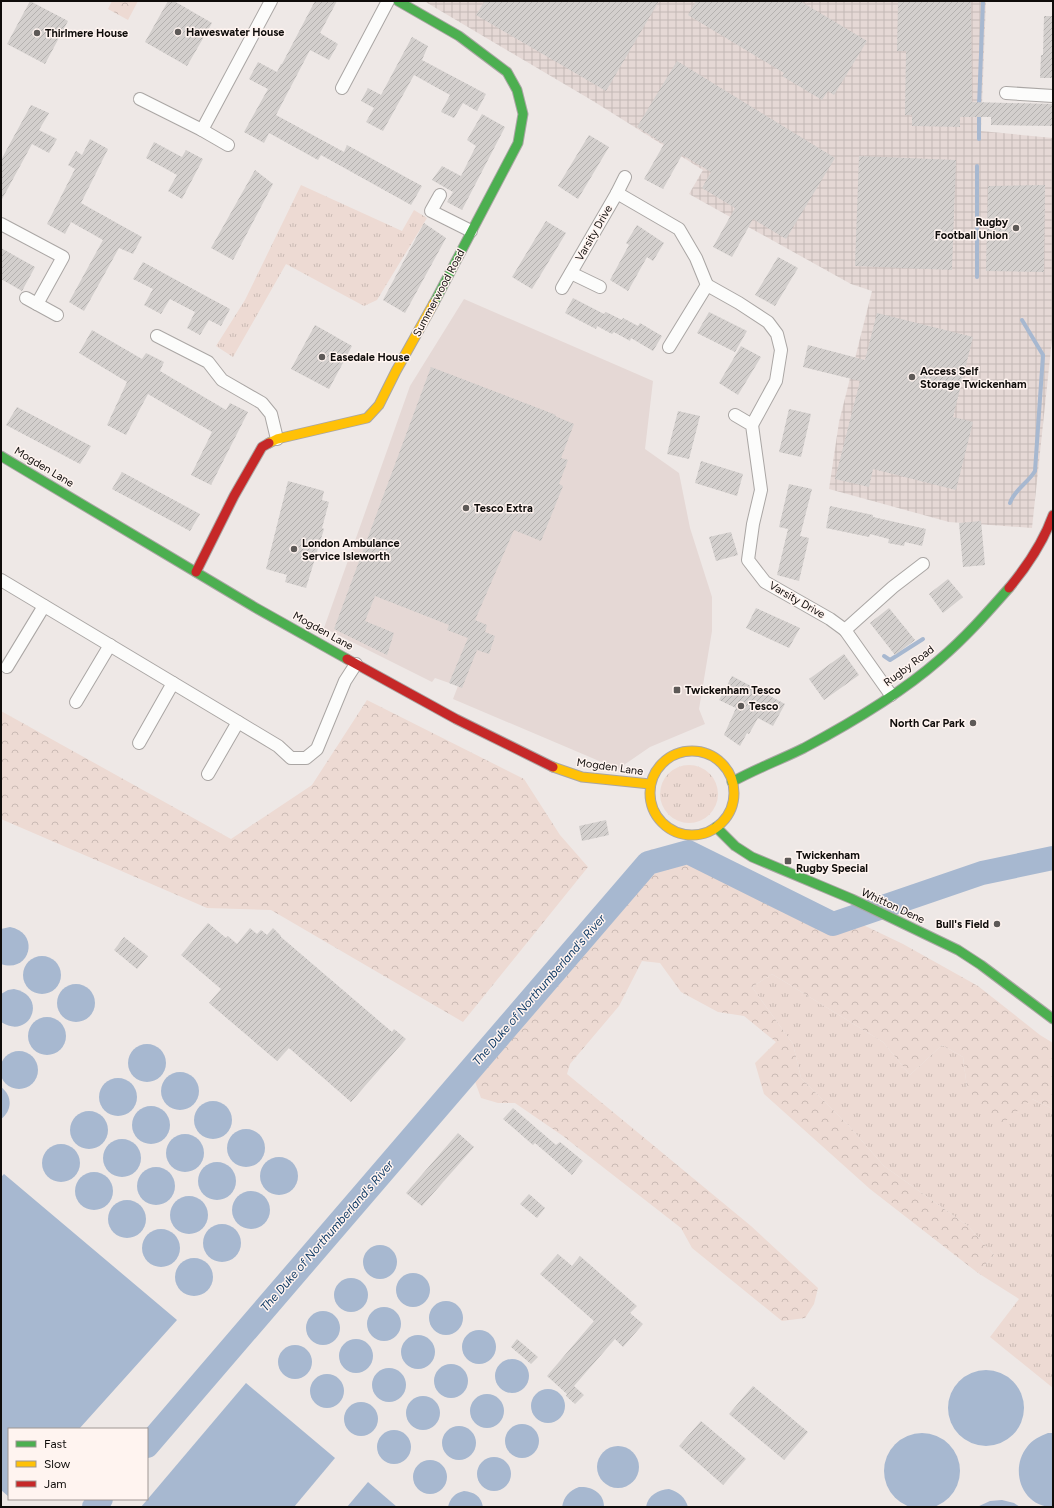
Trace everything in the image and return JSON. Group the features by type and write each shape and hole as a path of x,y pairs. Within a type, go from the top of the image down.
{"street":[{"path":"202,130 272,1"},
{"path":"342,88 388,1"},
{"name":"Summerwood Road","path":"196,572 234,496 262,447 277,439 367,418 379,405 518,143 523,114 517,90 507,72 459,36 398,1"},
{"path":"1006,93 1053,96"},
{"path":"140,100 202,130 228,145"},
{"name":"Varsity Drive","path":"562,288 626,177"},
{"name":"Varsity Drive","path":"617,193 679,229 696,258 707,285"},
{"path":"440,195 431,211 471,231"},
{"path":"1,224 63,257 37,304"},
{"name":"Varsity Drive","path":"571,273 600,287"},
{"path":"669,347 707,285 739,303 768,322 777,334 781,350 776,381 752,426 735,415"},
{"path":"26,298 57,315"},
{"path":"157,336 208,362 222,380 262,403 271,414 277,439"},
{"name":"Varsity Drive","path":"752,426 760,490 748,560 765,582 830,619 845,630 891,695"},
{"name":"Mogden Lane","path":"1,456 196,572 356,664 456,719 557,769 582,777 650,784"},
{"name":"Rugby Road","path":"732,782 744,775 802,749 856,718 918,677 944,655 986,615 1027,566 1047,531 1053,515"},
{"path":"845,630 894,587 924,564"},
{"path":"1,580 278,746 291,758 306,758 317,749 344,681 356,664"},
{"path":"7,666 44,606"},
{"path":"76,702 110,645"},
{"path":"139,743 173,683"},
{"path":"208,774 238,722"},
{"path":"688,751 702,752 716,758 726,769 732,782 734,794 731,807 725,818 716,827 705,833 693,835 670,829 658,819 653,810 650,797 650,784 656,771 664,761 675,754 688,751"},
{"name":"Whitton Dene","path":"716,827 735,846 752,856 852,899 958,950 1053,1019"}],"shaded area":[{"path":"424,1 986,1 981,131 1053,138 1053,330 1032,528 949,522 829,489 839,422 872,291 851,284 689,194 703,170 593,101"},
{"path":"464,299 653,381 645,449 679,473 690,528 712,597 712,631 699,709 705,724 650,747 618,769 453,699 458,686 435,678 432,682 324,628 410,386"}],"green space":[{"path":"112,1 138,1 128,20 108,9"},
{"path":"301,185 402,231 414,210 427,218 377,300 364,306 286,264 233,357 216,346 245,300"},
{"path":"367,700 524,779 560,835 588,867 463,1022 271,910 207,908 1,819 1,711 231,839 312,785"},
{"path":"683,765 695,765 705,769 714,778 718,788 718,800 710,815 695,823 683,823 673,819 664,810 660,800 660,788 664,778 673,769"},
{"path":"651,849 715,859 799,900 859,923 903,944 978,986 1040,1035 1053,1043 1053,1109 1032,1099 997,1128 967,1088 963,1057 942,1045 910,1075 883,1042 772,974 752,987 793,1044 801,1078 848,1125 884,1166 968,1226 994,1255 978,1273 870,1189 764,1094 755,1063 776,1042 744,1016 718,1012 681,992 660,963 642,961 619,1006 570,1064 567,1074 751,1226 818,1288 814,1304 805,1318 782,1321 692,1248 681,1228 563,1136 515,1103 498,1103 481,1098 473,1076 560,973 629,895 631,870"},
{"path":"772,974 883,1042 910,1075 942,1045 963,1057 967,1088 1032,1099 1053,1109 1053,1388 990,1337 1019,1299 978,1273 994,1255 968,1226 884,1166 848,1125 801,1078 793,1044 752,987"}],"water":[{"path":"10,927 20,931 26,937 28,944 28,952 25,958 19,963 11,966 1,964 1,929"},
{"path":"38,956 46,956 56,961 60,968 60,982 56,989 46,994 38,994 28,989 26,986 23,979 23,971 28,961 31,959"},
{"path":"72,984 80,984 90,989 94,996 94,1010 90,1017 80,1022 72,1022 62,1017 60,1014 57,1007 57,999 62,989 65,987"},
{"path":"14,989 25,993 31,1000 33,1008 32,1015 27,1022 20,1026 11,1026 1,1022 1,994 8,990"},
{"path":"43,1017 51,1017 61,1022 65,1029 65,1043 61,1050 51,1055 43,1055 33,1050 31,1047 28,1040 28,1032 33,1022 36,1020"},
{"path":"143,1044 151,1044 161,1049 165,1056 165,1070 161,1077 151,1082 143,1082 133,1077 131,1074 128,1067 128,1059 133,1049 136,1047"},
{"path":"15,1051 23,1051 33,1056 37,1063 37,1077 33,1084 23,1089 15,1089 5,1084 3,1081 0,1074 0,1066 5,1056 8,1054"},
{"path":"176,1072 184,1072 194,1077 198,1084 198,1098 194,1105 184,1110 176,1110 166,1105 164,1102 161,1095 161,1087 166,1077 169,1075"},
{"path":"114,1078 122,1078 132,1083 136,1090 136,1104 132,1111 122,1116 114,1116 104,1111 102,1108 99,1101 99,1093 104,1083 107,1081"},
{"path":"1,1087 8,1095 10,1103 5,1116 1,1119"},
{"path":"209,1101 217,1101 227,1106 231,1113 231,1127 227,1134 217,1139 209,1139 199,1134 197,1131 194,1124 194,1116 199,1106 202,1104"},
{"path":"147,1106 155,1106 165,1111 169,1118 169,1132 165,1139 155,1144 147,1144 137,1139 135,1136 132,1129 132,1121 137,1111 140,1109"},
{"path":"85,1111 93,1111 103,1116 107,1123 107,1137 103,1144 93,1149 85,1149 75,1144 73,1141 70,1134 70,1126 75,1116 78,1114"},
{"path":"242,1129 250,1129 260,1134 264,1141 264,1155 260,1162 250,1167 242,1167 232,1162 230,1159 227,1152 227,1144 232,1134 235,1132"},
{"path":"181,1134 189,1134 199,1139 203,1146 203,1160 199,1167 189,1172 181,1172 171,1167 169,1164 166,1157 166,1149 171,1139 174,1137"},
{"path":"118,1139 126,1139 136,1144 140,1151 140,1165 136,1172 126,1177 118,1177 108,1172 106,1169 103,1162 103,1154 108,1144 111,1142"},
{"path":"57,1144 65,1144 75,1149 79,1156 79,1170 75,1177 65,1182 57,1182 47,1177 45,1174 42,1167 42,1159 47,1149 50,1147"},
{"path":"275,1157 283,1157 293,1162 297,1169 297,1183 293,1190 283,1195 275,1195 265,1190 263,1187 260,1180 260,1172 265,1162 268,1160"},
{"path":"213,1162 221,1162 231,1167 235,1174 235,1188 231,1195 221,1200 213,1200 203,1195 201,1192 198,1185 198,1177 203,1167 206,1165"},
{"path":"152,1167 160,1167 170,1172 174,1179 174,1193 170,1200 160,1205 152,1205 142,1200 140,1197 137,1190 137,1182 142,1172 145,1170"},
{"path":"90,1172 98,1172 108,1177 112,1184 112,1198 108,1205 98,1210 90,1210 80,1205 78,1202 75,1195 75,1187 80,1177 83,1175"},
{"path":"4,1174 177,1320 80,1428 8,1428 8,1496 1,1490 1,1177"},
{"path":"247,1191 255,1191 265,1196 269,1203 269,1217 265,1224 255,1229 247,1229 237,1224 235,1221 232,1214 232,1206 237,1196 240,1194"},
{"path":"185,1196 193,1196 203,1201 207,1208 207,1222 203,1229 193,1234 185,1234 175,1229 173,1226 170,1219 170,1211 175,1201 178,1199"},
{"path":"123,1200 131,1200 141,1205 145,1212 145,1226 141,1233 131,1238 123,1238 113,1233 111,1230 108,1223 108,1215 113,1205 116,1203"},
{"path":"218,1224 226,1224 236,1229 240,1236 240,1250 236,1257 226,1262 218,1262 208,1257 206,1254 203,1247 203,1239 208,1229 211,1227"},
{"path":"157,1229 165,1229 175,1234 179,1241 179,1255 175,1262 165,1267 157,1267 147,1262 145,1259 142,1252 142,1244 147,1234 150,1232"},
{"path":"383,1245 390,1247 395,1252 397,1262 395,1272 390,1277 377,1279 370,1277 365,1272 363,1259 365,1252 370,1247"},
{"path":"190,1258 198,1258 208,1263 212,1270 212,1284 208,1291 198,1296 190,1296 180,1291 178,1288 175,1281 175,1273 180,1263 183,1261"},
{"path":"416,1273 423,1275 428,1280 430,1290 428,1300 423,1305 410,1307 403,1305 398,1300 396,1287 398,1280 403,1275"},
{"path":"354,1278 361,1280 366,1285 368,1295 366,1305 361,1310 348,1312 341,1310 336,1305 334,1292 336,1285 341,1280"},
{"path":"449,1301 456,1303 461,1308 463,1318 461,1328 456,1333 443,1335 436,1333 431,1328 429,1315 431,1308 436,1303"},
{"path":"387,1307 394,1309 399,1314 401,1324 399,1334 394,1339 381,1341 374,1339 369,1334 367,1321 369,1314 374,1309"},
{"path":"326,1311 333,1313 338,1318 340,1328 338,1338 333,1343 320,1345 313,1343 308,1338 306,1325 308,1318 313,1313"},
{"path":"482,1330 489,1332 494,1337 496,1347 494,1357 489,1362 476,1364 469,1362 464,1357 462,1344 464,1337 469,1332"},
{"path":"415,1335 421,1335 425,1336 432,1342 435,1352 434,1359 428,1366 421,1369 415,1369 411,1368 404,1362 401,1355 401,1349 402,1345 408,1338"},
{"path":"359,1339 366,1341 371,1346 373,1356 371,1366 366,1371 353,1373 346,1371 341,1366 339,1353 341,1346 346,1341"},
{"path":"298,1345 305,1347 310,1352 312,1362 310,1372 305,1377 292,1379 285,1377 280,1372 278,1359 280,1352 285,1347"},
{"path":"515,1359 522,1361 527,1366 529,1376 527,1386 522,1391 509,1393 502,1391 497,1386 495,1373 497,1366 502,1361"},
{"path":"454,1364 461,1366 466,1371 468,1381 466,1391 461,1396 448,1398 441,1396 436,1391 434,1378 436,1371 441,1366"},
{"path":"392,1368 399,1370 404,1375 406,1385 404,1395 399,1400 386,1402 379,1400 374,1395 372,1382 374,1375 379,1370"},
{"path":"979,1370 993,1370 1007,1376 1018,1387 1024,1401 1024,1415 1021,1423 1013,1435 1007,1440 993,1446 979,1446 965,1440 954,1429 948,1415 948,1401 954,1387 965,1376"},
{"path":"330,1374 337,1376 342,1381 344,1391 342,1401 337,1406 324,1408 317,1406 312,1401 310,1388 312,1381 317,1376"},
{"path":"246,1383 335,1458 294,1507 141,1507"},
{"path":"551,1389 558,1391 563,1396 565,1406 563,1416 558,1421 545,1423 538,1421 533,1416 531,1403 533,1396 538,1391"},
{"path":"484,1394 490,1394 494,1395 501,1401 504,1411 503,1418 497,1425 490,1428 484,1428 480,1427 473,1421 470,1414 470,1408 471,1404 477,1397"},
{"path":"426,1396 433,1398 438,1403 440,1413 438,1423 433,1428 420,1430 413,1428 408,1423 406,1410 408,1403 413,1398"},
{"path":"358,1402 364,1402 368,1403 375,1409 378,1419 377,1426 371,1433 364,1436 358,1436 354,1435 347,1429 344,1422 344,1416 345,1412 351,1405"},
{"path":"525,1424 532,1426 537,1431 539,1441 537,1451 532,1456 519,1458 512,1456 507,1451 505,1438 507,1431 512,1426"},
{"path":"462,1426 469,1428 474,1433 476,1443 474,1453 469,1458 456,1460 449,1458 444,1453 442,1440 444,1433 449,1428"},
{"path":"397,1430 404,1432 409,1437 411,1447 409,1457 404,1462 391,1464 384,1462 379,1457 377,1444 379,1437 384,1432"},
{"path":"922,1433 937,1436 949,1444 957,1456 960,1471 957,1486 949,1498 937,1506 922,1509 907,1506 895,1498 887,1486 884,1471 887,1456 895,1444 907,1436"},
{"path":"1048,1433 1053,1433 1053,1507 1042,1505 1033,1501 1026,1494 1019,1476 1019,1466 1027,1447 1036,1438"},
{"path":"614,1446 622,1446 630,1449 636,1455 639,1467 636,1479 630,1485 622,1488 614,1488 606,1485 600,1479 597,1471 597,1463 600,1455 606,1449"},
{"path":"497,1457 504,1459 509,1464 511,1474 509,1484 504,1489 491,1491 484,1489 479,1484 477,1471 479,1464 484,1459"},
{"path":"427,1460 433,1460 437,1461 444,1467 447,1477 446,1484 440,1491 433,1494 427,1494 423,1493 416,1487 413,1480 413,1474 414,1470 420,1463"},
{"path":"368,1482 397,1507 347,1507"},
{"path":"579,1487 593,1489 600,1494 604,1507 562,1507 568,1494 572,1490"},
{"path":"669,1489 681,1495 688,1507 646,1507 651,1496"},
{"path":"464,1491 471,1492 479,1497 483,1507 448,1507 453,1496"},
{"path":"1002,1500 1014,1503 1020,1507 977,1507 990,1501"}],"building":[{"name":"Thirlmere House","path":"30,1 68,21 45,64 7,44"},
{"name":"Haweswater House","path":"168,1 174,1 212,23 187,66 145,42"},
{"path":"315,1 337,1 320,33 338,44 329,60 310,50 276,115 344,152 347,145 422,186 411,205 321,155 318,160 269,133 264,143 244,132 268,89 249,79 258,62 277,72"},
{"path":"485,1 659,1 606,91 476,15"},
{"path":"696,1 800,1 867,41 834,95 828,91 822,100 782,76 784,73 688,15"},
{"path":"898,1 971,1 972,102 1053,104 1053,126 991,125 991,117 960,117 960,127 912,126 912,115 905,115 906,51 897,51"},
{"path":"1044,16 1053,16 1053,78 1040,78 1041,55 1043,55"},
{"path":"412,37 428,46 422,60 486,94 477,111 463,103 454,118 441,112 450,95 414,75 383,131 366,122 374,108 361,101 368,88 381,95"},
{"path":"677,61 835,158 786,239 753,219 732,257 713,247 735,208 702,188 711,172 682,155 663,189 644,179 664,144 637,127"},
{"path":"31,105 49,113 39,130 57,139 49,153 32,144 1,201 1,160"},
{"path":"482,114 505,127 462,210 447,202 453,192 432,180 442,166 461,176 476,146 467,140"},
{"path":"589,135 609,147 578,199 558,186"},
{"path":"90,139 108,149 81,203 142,237 133,254 119,248 84,311 69,302 103,240 71,222 65,234 47,224 75,169 68,165 76,151 82,155"},
{"path":"154,142 182,157 186,150 203,159 182,199 168,191 177,175 146,158"},
{"path":"859,156 956,160 952,270 855,266"},
{"path":"255,170 273,184 233,260 211,248"},
{"name":"Rugby Football Union","path":"1045,185 1044,272 986,271 988,186"},
{"path":"546,221 566,233 532,289 512,277"},
{"path":"424,223 446,238 405,313 383,300"},
{"path":"637,225 664,243 653,261 647,257 628,291 610,280 629,245 626,243"},
{"path":"1,248 35,267 22,291 1,279"},
{"path":"778,257 798,268 775,306 755,295"},
{"path":"143,262 230,309 221,326 209,320 200,335 187,328 195,312 170,299 161,314 144,305 153,289 133,279"},
{"path":"573,298 604,314 606,312 622,320 623,318 638,326 640,323 662,336 653,351 631,338 630,341 614,332 612,334 597,326 596,329 565,313"},
{"path":"709,312 747,331 735,352 697,333"},
{"name":"Access Self Storage Twickenham","path":"877,313 973,337 953,417 973,422 956,490 873,469 869,487 835,479 860,381 803,367 808,345 865,360"},
{"name":"Easedale House","path":"315,325 352,346 329,389 291,369"},
{"path":"92,330 142,359 146,353 164,362 160,371 226,410 230,403 248,412 211,485 191,475 212,432 148,394 126,435 107,425 127,382 79,353"},
{"path":"741,346 761,357 738,395 719,383"},
{"name":"Tesco Extra","path":"431,367 556,415 555,416 574,424 561,458 568,460 559,484 563,486 541,541 514,530 475,620 487,625 485,632 495,636 489,654 477,650 462,688 449,683 468,638 447,630 449,625 375,596 365,621 394,633 387,655 334,629"},
{"path":"17,407 91,446 80,464 6,425"},
{"path":"789,409 811,414 801,457 779,452"},
{"path":"678,411 700,416 689,459 667,454"},
{"path":"701,461 743,474 737,496 695,483"},
{"path":"122,472 200,514 190,531 112,489"},
{"name":"London Ambulance Service Isleworth","path":"288,481 324,491 322,500 329,502 322,528 324,529 306,588 285,582 287,575 266,569"},
{"path":"789,484 812,489 800,536 809,538 799,581 777,575 788,529 779,527"},
{"path":"830,506 873,515 873,517 926,529 922,546 905,542 904,546 888,543 889,539 870,534 869,537 826,528"},
{"path":"981,521 985,565 963,567 959,523"},
{"path":"731,532 738,555 716,561 709,537"},
{"path":"948,579 963,597 943,613 929,594"},
{"path":"756,608 800,628 789,648 746,628"},
{"path":"889,608 915,640 895,655 870,623"},
{"path":"844,654 859,675 824,700 809,679"},
{"path":"732,676 785,704 773,726 758,718 740,746 724,735 736,708 719,700"},
{"path":"606,820 609,835 582,841 579,826"},
{"path":"208,923 226,938 228,936 237,944 250,928 257,934 261,930 267,935 273,928 281,937 392,1032 394,1029 406,1039 351,1102 289,1048 277,1061 209,1003 221,989 181,955"},
{"path":"124,937 148,956 137,969 114,950"},
{"path":"513,1108 556,1145 560,1142 583,1161 572,1175 535,1143 533,1145 503,1119"},
{"path":"458,1133 474,1147 422,1206 406,1193"},
{"path":"529,1194 545,1208 537,1218 520,1204"},
{"path":"558,1254 572,1266 580,1256 637,1306 630,1313 643,1324 623,1347 615,1339 574,1386 584,1395 575,1404 566,1396 567,1394 547,1376 594,1321 540,1274"},
{"path":"517,1339 538,1357 531,1364 511,1347"},
{"path":"753,1386 808,1432 784,1460 729,1414"},
{"path":"701,1421 746,1459 723,1485 679,1446"}],"waterway":[{"path":"979,106 983,1"},
{"path":"979,113 979,139"},
{"path":"977,166 977,277"},
{"path":"1010,503 1018,490 1035,471 1043,355 1022,320"},
{"path":"884,656 890,660 923,639"},
{"name":"The Duke of Northumberland's River","path":"148,1445 648,863 688,852 833,924 982,873 1053,858"},
{"name":"The Duke of Northumberland's River","path":"94,1507 100,1500"}],"traffic: fast":[{"path":"398,1 459,36 507,72 517,90 523,114 518,143 434,303"},
{"path":"1,456 256,608 347,659"},
{"path":"732,782 804,748 839,729 891,697 924,673 949,652 976,625 1009,588"},
{"path":"716,827 735,846 752,857 852,899 958,950 981,965 1053,1019"}],"traffic: slow":[{"path":"269,443 277,439 367,418 379,405 434,303"},
{"path":"692,751 708,754 715,758 727,770 731,777 734,793 731,809 727,816 715,828 708,832 692,835 676,832 669,828 657,816 653,809 650,793 653,777 657,770 669,758 676,754 692,751"},
{"path":"553,767 582,777 650,784"}],"traffic: jam":[{"path":"196,572 234,496 262,447 269,443"},
{"path":"1009,588 1022,571 1045,535 1053,515"},
{"path":"347,659 456,719 553,767"}],"place":[{"name":"Haweswater House","path":"178,32"},
{"name":"Thirlmere House","path":"37,33"},
{"name":"Rugby Football Union","path":"1016,228"},
{"name":"Easedale House","path":"322,357"},
{"name":"Access Self Storage Twickenham","path":"912,377"},
{"name":"Tesco Extra","path":"466,508"},
{"name":"London Ambulance Service Isleworth","path":"294,549"},
{"name":"Twickenham Tesco","path":"677,690"},
{"name":"Tesco","path":"741,706"},
{"name":"North Car Park","path":"973,723"},
{"name":"Twickenham Rugby Special","path":"788,861"},
{"name":"Bull's Field","path":"997,924"}]}
